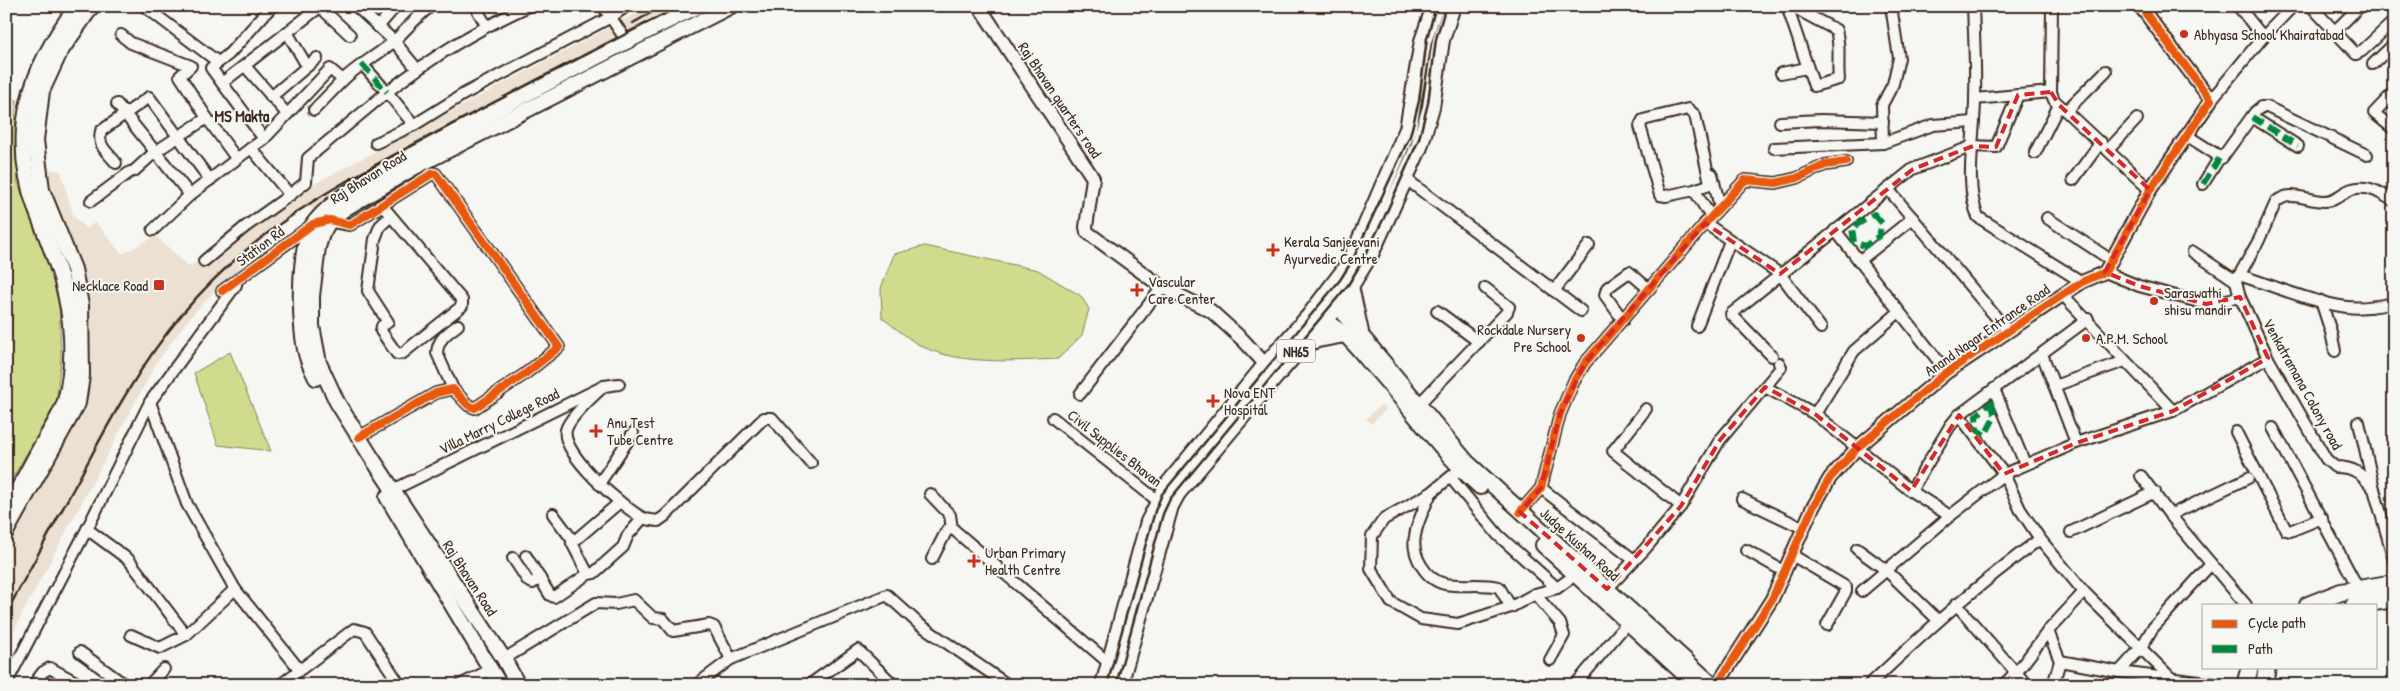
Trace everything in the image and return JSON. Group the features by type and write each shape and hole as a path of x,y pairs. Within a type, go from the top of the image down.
{"main road":[{"path":"6,532 52,440 64,402 71,337 59,265 36,209 26,176 22,138 31,85 55,37 77,6"},
{"path":"6,511 78,402 82,376 82,306 74,269 42,190 36,140 42,91 60,52 92,6"},
{"name":"Raj Bhavan Road","path":"500,685 332,409 307,359 301,292 306,241 313,224 324,211 351,190 588,62 700,6"},
{"name":"Raj Bhavan Road","path":"518,685 504,659 337,402 319,364 312,326 312,296 318,248 322,234 330,220 361,198 415,166 731,6"},
{"name":"NH65","path":"1119,685 1147,557 1149,522 1158,501 1180,469 1266,365 1309,317 1344,271 1376,207 1408,129 1423,41 1435,6"},
{"name":"NH65","path":"1104,685 1147,557 1177,493 1302,345 1342,323 1350,286 1371,252 1419,147 1431,107 1441,40 1452,6"},
{"path":"1402,145 1419,147"},
{"path":"1302,345 1318,339 1342,323 1350,286"},
{"name":"Judge Kushan Road","path":"1342,323 1419,404 1466,462 1713,685"},
{"name":"Judge Kushan Road","path":"1342,323 1455,473 1575,575 1696,685"},
{"path":"2311,604 2353,590 2394,583"},
{"path":"2353,590 2394,599"},
{"path":"2245,685 2250,668"},
{"path":"2264,685 2267,668"}],"street":[{"path":"144,6 218,62"},
{"path":"264,139 212,68 229,54 272,6"},
{"path":"378,27 396,6"},
{"path":"314,110 343,80 394,41 409,24 431,6"},
{"path":"475,6 486,25"},
{"path":"204,262 245,227 306,182 308,158 387,92 417,69 486,25 529,6"},
{"path":"603,6 628,43"},
{"path":"376,143 414,125 464,94 611,18 627,6"},
{"name":"Raj Bhavan quarters road","path":"979,6 1092,178 1087,232 1162,286 1212,310 1266,365"},
{"path":"1789,6 1836,30 1840,46 1837,66 1839,80 1814,86 1789,6"},
{"path":"1883,143 1882,105 1893,84 1899,58 1891,6"},
{"path":"1973,6 1975,99 1971,190 1973,205 1978,217 2082,282"},
{"path":"2052,6 2051,92 2062,108 2105,145 2150,190"},
{"path":"2140,6 2211,100"},
{"path":"2238,6 2263,37"},
{"path":"2108,266 2150,190 2186,135 2211,100 2263,37 2293,6"},
{"path":"2311,6 2353,52 2359,53 2394,21"},
{"path":"2334,32 2360,6"},
{"path":"222,83 321,7 350,35"},
{"path":"358,8 394,41 417,69"},
{"path":"287,32 307,66"},
{"path":"121,35 131,43 191,66 180,76 236,158"},
{"path":"2373,64 2394,44"},
{"path":"271,97 316,58"},
{"path":"362,64 414,125"},
{"path":"245,66 288,114"},
{"path":"1781,73 1807,68"},
{"path":"153,230 190,195 236,158 264,139 330,69 343,80"},
{"path":"2035,153 2062,108 2106,71"},
{"path":"1975,99 2051,92"},
{"path":"2391,127 2374,113 2393,94"},
{"path":"1606,589 1646,550 1681,506 1720,440 1781,367 1731,314 1834,230 1921,165 1973,146 1996,147 2018,95"},
{"path":"116,163 102,148 99,139 101,132 149,97 210,180"},
{"path":"117,104 190,195"},
{"path":"2202,184 2220,157 2222,158 2252,117 2262,107 2272,108 2367,154"},
{"path":"1688,109 1695,115 1710,183 1694,190 1666,196 1660,195 1640,126 1642,120 1688,109"},
{"path":"2252,117 2298,146"},
{"path":"91,201 134,171 155,152 207,118"},
{"path":"2073,180 2105,145 2137,119"},
{"path":"1780,122 1822,120 1882,122"},
{"path":"1774,148 1883,143 1933,126 1974,122"},
{"path":"2186,135 2220,157"},
{"path":"1705,146 1722,192 1720,207"},
{"path":"251,148 290,195"},
{"path":"1520,512 1541,488 1560,414 1574,381 1585,363 1708,220 1745,180 1776,183 1797,178 1825,166 1846,162"},
{"path":"313,224 330,220 350,225 433,173 436,174 559,347 525,374 475,408 468,405 453,389 437,353 437,347 441,338 458,325"},
{"path":"1406,179 1581,311"},
{"path":"2237,278 2259,240 2276,202 2281,197 2291,196 2325,201 2352,187 2368,188 2394,202"},
{"path":"1888,189 2007,330"},
{"path":"1694,190 1708,220 1730,241 1780,274 1821,328"},
{"path":"382,205 462,300 462,306 403,353 397,354 381,331 382,326 388,322 368,291 375,239 380,226 391,216"},
{"path":"1859,261 1913,218"},
{"path":"2047,218 2108,266 2139,286 2206,304 2240,297"},
{"name":"Station Rd","path":"222,291 313,224"},
{"path":"1834,230 1947,372"},
{"path":"1697,326 1730,241"},
{"path":"1554,291 1589,245"},
{"path":"2193,252 2237,278 2348,308 2375,307 2394,303"},
{"name":"Anand Nagar Entrance Road","path":"1717,685 1772,599 1786,572 1803,528 1830,478 1857,448 1947,372 2007,330 2108,266"},
{"path":"1623,320 1605,295 1607,288 1629,272 1649,289"},
{"path":"10,683 150,402 243,276"},
{"name":"Venkatramana Colony road","path":"2237,278 2240,297 2268,358 2326,458 2335,467 2349,467 2361,474 2374,489"},
{"path":"1080,394 1162,286"},
{"path":"1419,404 1507,312 1508,307 1485,288"},
{"name":"Anand Nagar Entrance Road","path":"2063,295 2088,319 2173,411"},
{"path":"2321,301 2332,332 2335,351"},
{"path":"1437,311 1479,342"},
{"path":"1815,414 1854,351 1899,312"},
{"path":"1911,492 1950,426 1960,415 2088,319"},
{"path":"2042,354 2076,443"},
{"path":"1862,591 1950,516 2004,474 2076,443 2173,411 2268,358"},
{"path":"2054,386 2125,361"},
{"name":"Villa Marry College Road","path":"393,490 604,386 619,384"},
{"path":"604,386 566,428 565,438 574,453 599,484 620,502 644,518 658,521 764,418 772,418 811,463"},
{"path":"1765,387 1815,414 1911,492 1950,516"},
{"path":"359,437 436,393 453,389"},
{"path":"1994,389 2024,464"},
{"path":"150,402 187,504 234,589 299,669"},
{"path":"1646,409 1614,451 1681,506"},
{"path":"1960,415 2004,474 2020,509 2040,539 2084,592 2171,678"},
{"name":"Civil Supplies Bhavan","path":"1053,418 1158,501"},
{"path":"2359,422 2374,489 2394,560"},
{"path":"2273,428 2322,518 2353,590"},
{"path":"2236,432 2286,530 2290,531 2322,518"},
{"path":"599,484 633,433"},
{"path":"1557,588 1498,535 1455,473 1431,493 1384,520 1372,536 1371,569 1391,602 1421,619 1458,624 1511,607 1535,594 1557,588 1575,575"},
{"path":"2141,476 2155,492 2170,515 2245,604"},
{"path":"2170,515 2248,478"},
{"path":"1541,488 1634,560"},
{"path":"2071,532 2155,492"},
{"path":"1431,493 1414,538 1420,565 1428,573 1445,584 1485,584 1499,587 1511,607"},
{"path":"930,494 950,515 952,529 1110,664"},
{"path":"1742,499 1803,528"},
{"path":"574,542 620,502"},
{"path":"553,514 574,542 572,544 588,574"},
{"path":"526,556 550,596 554,597 588,574 594,573 623,548 628,535 644,518"},
{"path":"87,529 129,560 186,635"},
{"path":"932,559 947,530 952,529"},
{"path":"1868,685 1956,604 1998,569 2040,539"},
{"path":"1857,549 1886,570 1938,620"},
{"path":"1746,550 1786,572"},
{"path":"1792,555 1846,586 1846,591 1826,625"},
{"path":"513,558 528,581 533,583 540,578"},
{"path":"2119,672 2142,648 2152,629 2211,564"},
{"path":"131,635 160,648 186,635 234,589"},
{"path":"2003,685 2017,672 2048,632 2084,592"},
{"path":"1535,594 1560,623 1564,635 1550,660"},
{"path":"696,685 730,659 887,595 920,624 1008,685"},
{"path":"504,659 596,603 616,604 634,600 653,618 663,619 673,631 709,625 714,627 730,659"},
{"path":"1956,604 2027,685"},
{"path":"1575,685 1628,622"},
{"path":"280,685 354,629 359,628 365,632 400,685"},
{"path":"2048,632 2060,661 2053,685"},
{"path":"809,685 858,650 894,685"},
{"path":"80,652 125,685"},
{"path":"2060,661 2119,672 2224,685"},
{"path":"33,685 43,672 50,668 81,685"},
{"path":"149,685 164,669"},
{"path":"460,685 492,669"}],"highlighted area":[{"path":"2051,92 2059,105 2150,190 2105,272 2139,286 2206,304 2240,297 2268,358 2173,411 2076,443 2004,474 1959,415 1911,491 1815,414 1765,387 1720,440 1681,506 1607,589 1520,512 1541,488 1560,414 1585,363 1705,223 1780,274 1913,169 1973,146 1996,147 2018,95"}],"shaded area":[{"path":"650,6 687,6 341,185 314,209 304,207 256,245 240,268 217,288 188,320 157,362 6,647 6,552 85,402 90,354 88,311 82,278 75,252 48,191 44,169 61,171 73,215 86,229 96,222 122,254 156,236 188,266 222,253 275,210 314,184"},
{"path":"1381,405 1386,409 1371,424 1366,418"}],"green space":[{"path":"6,97 17,100 15,112 18,183 53,274 59,302 61,357 56,404 6,489 6,373 10,314 6,294"},
{"path":"925,246 1038,270 1081,296 1089,309 1082,335 1058,359 989,361 954,357 923,347 882,318 881,288 894,254"},
{"path":"230,352 271,451 218,445 194,373"}],"water":[{"path":"6,294 11,322 6,371"}],"railway":[{"path":"633,23 663,6"},
{"path":"6,613 103,434 153,352 183,313 244,252 276,226 310,203 382,161 680,6"},
{"path":"1107,685 1155,511 1162,494 1340,280 1352,261 1410,136 1419,101 1427,38 1436,6"},
{"path":"1116,685 1163,514 1170,499 1348,285 1384,218 1419,139 1428,103 1436,39 1446,6"}],"marked path":[{"path":"362,64 387,92"},
{"path":"2252,117 2298,146"},
{"path":"2203,184 2220,157"},
{"path":"1874,214 1882,223 1879,236 1865,246 1854,242 1852,228 1874,214"},
{"path":"1991,403 1995,416 1985,435 1977,430 1976,416 1991,403"}],"cycle path":[{"path":"1717,685 1772,599 1812,509 1830,478 1857,448 1947,372 2082,282 2105,272 2150,190 2211,100 2140,6"},
{"path":"1520,512 1541,488 1560,414 1574,381 1585,363 1745,180 1776,183 1797,178 1825,165 1846,162"},
{"path":"222,291 313,224 330,220 350,225 433,173 436,174 559,347 525,374 475,408 468,405 453,389 436,393 359,437"}],"place":[{"name":"Abhyasa School Khairatabad","path":"2184,34"},
{"name":"Kerala Sanjeevani Ayurvedic Centre","path":"1273,250"},
{"name":"Necklace Road","path":"159,285"},
{"name":"Vascular Care Center","path":"1137,290"},
{"name":"Saraswathi shisu mandir","path":"2154,301"},
{"name":"Rockdale Nursery Pre School","path":"1581,338"},
{"name":"A.P.M. School","path":"2086,338"},
{"name":"Nova ENT Hospital","path":"1213,401"},
{"name":"Anu Test Tube Centre","path":"596,431"},
{"name":"Urban Primary Health Centre","path":"974,561"}],"district":[{"name":"MS Makta","path":"242,116"}]}
